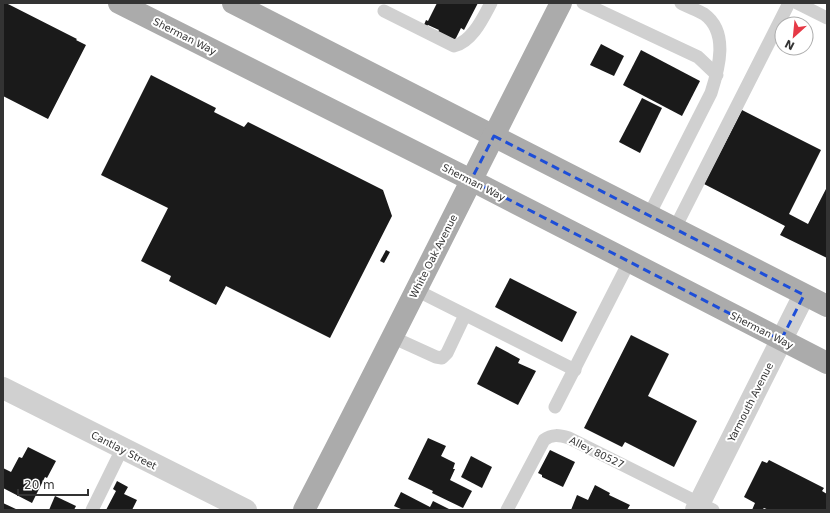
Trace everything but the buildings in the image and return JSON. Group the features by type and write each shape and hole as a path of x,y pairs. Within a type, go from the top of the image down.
{"main road":[{"name":"Sherman Way","path":"119,3 471,180 827,363"},
{"path":"233,3 827,306"},
{"name":"White Oak Avenue","path":"304,510 561,3"}],"street":[{"name":"Yarmouth Avenue","path":"703,508 781,340 804,295"},
{"name":"Cantlay Street","path":"3,388 246,510"}],"lane":[{"path":"384,11 454,46 460,45 469,38 491,3"},
{"path":"583,3 698,57 717,75"},
{"path":"649,215 711,93 717,75 720,51 719,36 712,23 703,14 681,3"},
{"path":"674,228 789,3"},
{"path":"797,3 827,18"},
{"path":"556,407 629,262"},
{"path":"416,290 575,370"},
{"path":"392,337 436,357 442,358 447,353 465,315"},
{"name":"Alley 80527","path":"507,510 544,440 550,436 559,435 569,438 703,508"},
{"path":"92,510 122,449"}],"highlighted area":[{"path":"494,136 804,295 781,340 471,180"}]}
